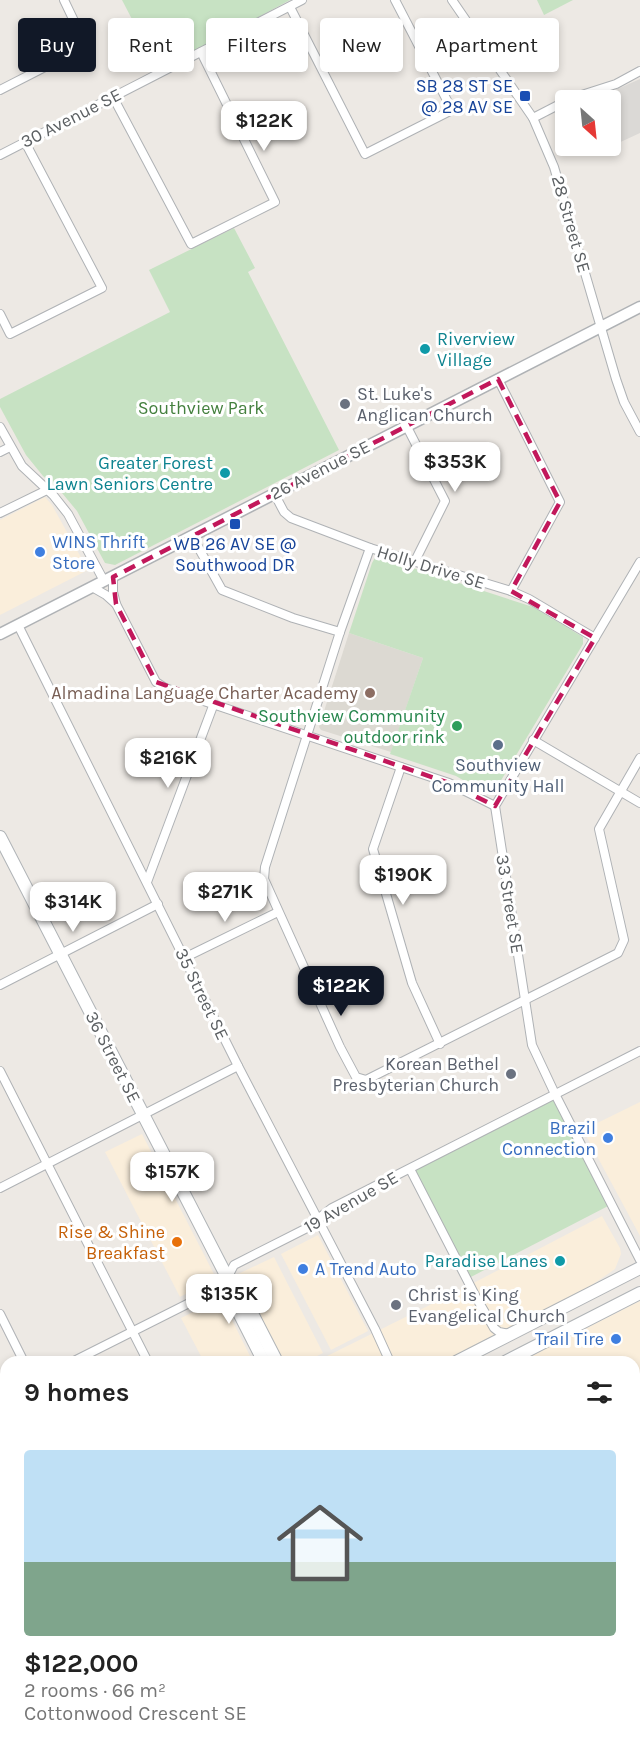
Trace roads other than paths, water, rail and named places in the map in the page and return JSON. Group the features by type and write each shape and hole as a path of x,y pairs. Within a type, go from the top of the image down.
{"main road":[{"name":"36 Street SE","path":"0,837 227,1277 243,1296 274,1356"},
{"path":"468,1356 640,1268"},
{"name":"36 Street SE","path":"227,1277 231,1298 261,1356"},
{"path":"527,1356 640,1293"}],"street":[{"path":"0,90 86,46 63,0"},
{"name":"30 Avenue SE","path":"0,155 302,0"},
{"path":"290,6 365,154 452,110 395,0"},
{"name":"28 Street SE","path":"452,0 533,118 554,167 624,402 639,428"},
{"path":"113,97 191,244 275,202 201,52"},
{"path":"598,90 616,84 640,71"},
{"path":"533,118 555,107"},
{"path":"0,314 10,334 102,288 25,142"},
{"name":"26 Avenue SE","path":"0,634 640,307"},
{"path":"498,379 560,502 511,591"},
{"path":"0,427 22,466 68,514 109,579 116,604 156,682 165,688 213,705 449,783 495,806 640,562"},
{"path":"407,427 445,501 415,561"},
{"path":"0,452 10,447"},
{"path":"0,513 47,490"},
{"name":"Holly Drive SE","path":"274,493 284,512 291,518 370,548 511,591 595,638"},
{"path":"192,536 222,591 294,618 340,632"},
{"path":"370,548 306,735 265,867 264,879 340,1047 356,1077 366,1080 618,953 624,940 599,829 640,758"},
{"path":"92,587 116,604"},
{"name":"35 Street SE","path":"18,625 238,1066 387,1356"},
{"path":"147,882 213,705"},
{"path":"533,740 640,803"},
{"path":"401,767 373,849 412,983 440,1044"},
{"name":"33 Street SE","path":"495,806 532,1045 640,1260"},
{"path":"0,985 158,904"},
{"path":"184,958 278,912"},
{"name":"19 Avenue SE","path":"84,1356 223,1286 234,1265 304,1229 332,1208 640,1051"},
{"path":"0,1188 238,1066"},
{"path":"0,1071 145,1356"},
{"path":"410,1168 477,1299 495,1328 499,1332 511,1334"},
{"path":"0,1314 21,1356"}],"place":[{"name":"SB 28 ST SE @ 28 AV SE","path":"525,96"},
{"name":"Riverview Village","path":"425,349"},
{"name":"St. Luke's Anglican Church","path":"345,404"},
{"name":"Greater Forest Lawn Seniors Centre","path":"225,473"},
{"name":"WB 26 AV SE @ Southwood DR","path":"235,524"},
{"name":"WINS Thrift Store","path":"40,552"},
{"name":"Almadina Language Charter Academy","path":"370,693"},
{"name":"Southview Community outdoor rink","path":"457,726"},
{"name":"Southview Community Hall","path":"498,745"},
{"name":"Korean Bethel Presbyterian Church","path":"511,1074"},
{"name":"Brazil Connection","path":"608,1138"},
{"name":"Rise & Shine Breakfast","path":"177,1242"},
{"name":"Paradise Lanes","path":"560,1261"},
{"name":"A Trend Auto","path":"303,1269"},
{"name":"Christ is King Evangelical Church","path":"396,1305"},
{"name":"Trail Tire","path":"616,1339"}],"park label":[{"name":"Southview Park","path":"201,408"}]}
